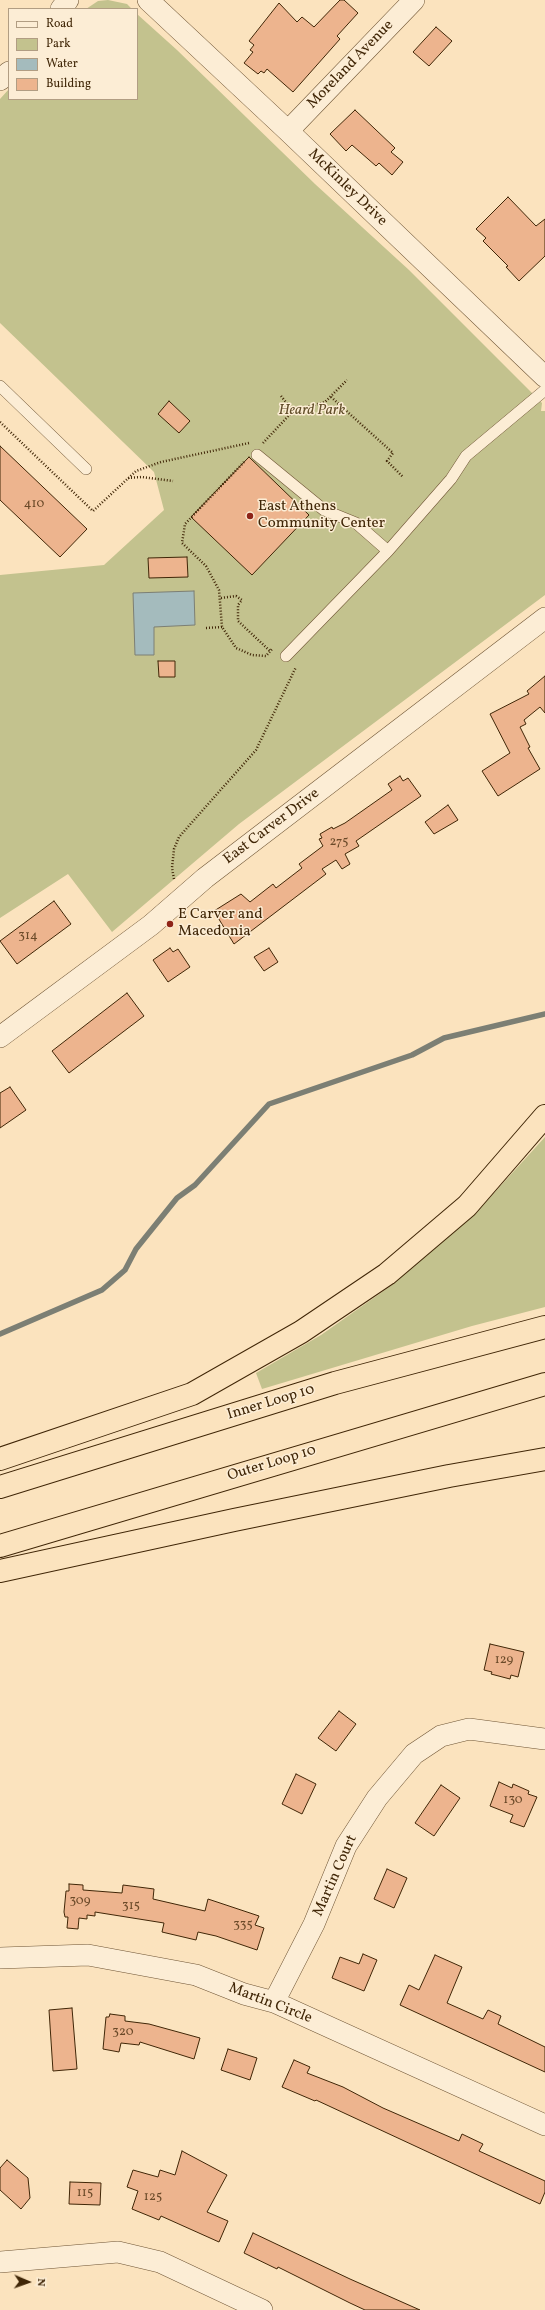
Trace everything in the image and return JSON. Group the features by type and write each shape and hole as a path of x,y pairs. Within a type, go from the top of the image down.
{"highway":[{"path":"0,1459 192,1394 301,1332 387,1274 467,1206 545,1116"},
{"name":"Inner Loop 10","path":"0,1487 335,1384 545,1328"},
{"name":"Outer Loop 10","path":"0,1546 545,1384"},
{"path":"0,1571 241,1518 449,1476 545,1459"}],"street":[{"name":"McKinley Drive","path":"148,0 288,131 545,377"},
{"name":"Moreland Avenue","path":"288,131 414,0"},
{"path":"0,80 8,73"},
{"name":"East Carver Drive","path":"0,1038 151,925 205,878 545,618"},
{"name":"Martin Court","path":"274,2002 291,1972 314,1924 346,1846 377,1798 414,1754 441,1736 469,1729 545,1739"},
{"name":"Martin Circle","path":"0,1958 88,1955 196,1975 244,1994 274,2002 545,2125"},
{"path":"0,2262 118,2252 160,2262 262,2310"}],"lane":[{"path":"0,386 86,469"},
{"path":"286,656 388,551 451,479 466,456 545,390"},
{"path":"255,453 324,510 356,523 388,551"}],"path":[{"path":"296,666 275,645 266,656 252,655 236,648 222,627 221,598 219,590 206,566 182,543 185,524 255,453 293,411 325,402 347,380"},
{"path":"281,396 293,411"},
{"path":"331,397 393,453 387,461 403,477"},
{"path":"0,422 93,511 136,471 161,462 246,443"},
{"path":"128,478 142,477 173,482"},
{"path":"221,598 236,596 242,600 238,605 238,621 270,651"},
{"path":"206,628 222,627"},
{"path":"174,879 172,868 174,849 179,837 256,750 296,666 301,661"}],"green space":[{"path":"108,0 127,4 131,8 88,8 98,1"},
{"name":"Heard Park","path":"138,15 177,50 315,184 409,270 542,403 541,411 545,411 545,595 239,824 112,932 68,874 0,918 0,575 104,565 164,510 154,472 0,323 0,99 8,90 8,100 138,100"},
{"path":"545,1137 545,1307 472,1326 262,1389 256,1373 321,1335 392,1285 483,1205"}],"water":[{"path":"194,591 195,625 154,627 154,655 135,655 133,593"}],"building":[{"path":"340,0 344,0 358,13 337,36 340,39 293,92 267,69 264,73 261,71 258,74 244,63 253,52 250,50 254,45 249,41 279,3 297,22 302,17 314,27"},
{"path":"436,27 452,41 429,66 413,52"},
{"path":"355,110 395,148 391,152 403,162 392,175 379,163 376,166 352,145 346,151 330,134"},
{"path":"508,197 536,226 545,219 545,256 519,281 506,267 508,266 483,241 486,238 476,229"},
{"path":"169,401 190,421 179,433 158,414"},
{"path":"0,446 87,529 60,557 0,500"},
{"name":"East Athens Community Center","path":"249,457 309,515 252,575 191,517"},
{"path":"187,557 188,577 149,578 148,558"},
{"path":"158,661 175,661 175,677 159,677"},
{"path":"545,676 545,713 540,707 524,720 526,724 520,727 530,747 528,748 540,769 498,796 482,771 510,753 490,714 529,694 527,691"},
{"path":"400,776 403,781 408,778 421,796 356,841 359,846 345,854 350,864 342,869 336,860 322,869 326,874 234,944 214,911 241,894 250,902 273,884 276,888 302,868 299,864 323,846 319,839 322,838 320,834 332,827 333,829 345,823 392,790 388,784"},
{"path":"448,805 458,820 434,834 425,822"},
{"path":"54,901 71,924 17,964 0,941"},
{"path":"170,948 173,952 178,949 190,967 168,982 153,960"},
{"path":"269,948 278,962 264,971 254,957"},
{"path":"127,993 144,1016 69,1073 52,1051"},
{"path":"10,1087 26,1110 0,1128 0,1093"},
{"path":"490,1644 524,1652 518,1677 511,1675 510,1679 491,1674 492,1672 484,1670"},
{"path":"339,1711 356,1724 336,1751 318,1738"},
{"path":"296,1774 316,1784 302,1814 282,1804"},
{"path":"499,1782 512,1788 513,1784 529,1791 528,1794 537,1797 524,1827 510,1822 513,1815 490,1806"},
{"path":"441,1785 460,1798 434,1836 415,1823"},
{"path":"387,1869 407,1878 394,1908 374,1899"},
{"path":"69,1884 83,1885 83,1890 122,1893 123,1885 154,1889 153,1899 205,1911 208,1899 259,1916 255,1925 264,1928 257,1950 216,1936 198,1932 196,1940 162,1932 164,1923 95,1912 95,1916 87,1915 87,1919 79,1918 78,1929 67,1928 68,1917 65,1917 64,1912 66,1891 69,1891"},
{"path":"363,1954 377,1960 364,1991 332,1978 340,1957 359,1964"},
{"path":"435,1955 462,1967 447,2003 483,2019 488,2010 501,2016 498,2024 545,2047 545,2072 400,2005 409,1985 419,1990"},
{"path":"72,2008 77,2069 53,2071 49,2010"},
{"path":"110,2014 125,2016 125,2021 149,2024 200,2038 194,2059 140,2042 139,2045 121,2043 119,2052 103,2049 106,2017 109,2017"},
{"path":"228,2049 257,2058 250,2080 221,2070"},
{"path":"294,2060 310,2067 307,2073 343,2087 383,2108 459,2141 462,2134 483,2144 479,2151 545,2181 545,2192 540,2204 316,2100 315,2101 282,2087"},
{"path":"182,2151 227,2175 207,2212 228,2221 219,2242 161,2216 159,2220 132,2209 138,2191 127,2187 133,2170 158,2177 160,2170 175,2175"},
{"path":"7,2160 28,2178 30,2198 21,2209 0,2190 0,2168"},
{"path":"70,2182 101,2183 100,2205 69,2204"},
{"path":"253,2233 420,2310 365,2310 278,2267 277,2269 244,2253"}],"waterway":[{"path":"0,1334 102,1290 125,1270 136,1249 177,1198 195,1185 269,1104 412,1055 444,1038 545,1014"}],"place":[{"name":"East Athens Community Center","path":"250,516"},
{"name":"E Carver and Macedonia","path":"170,924"}]}
